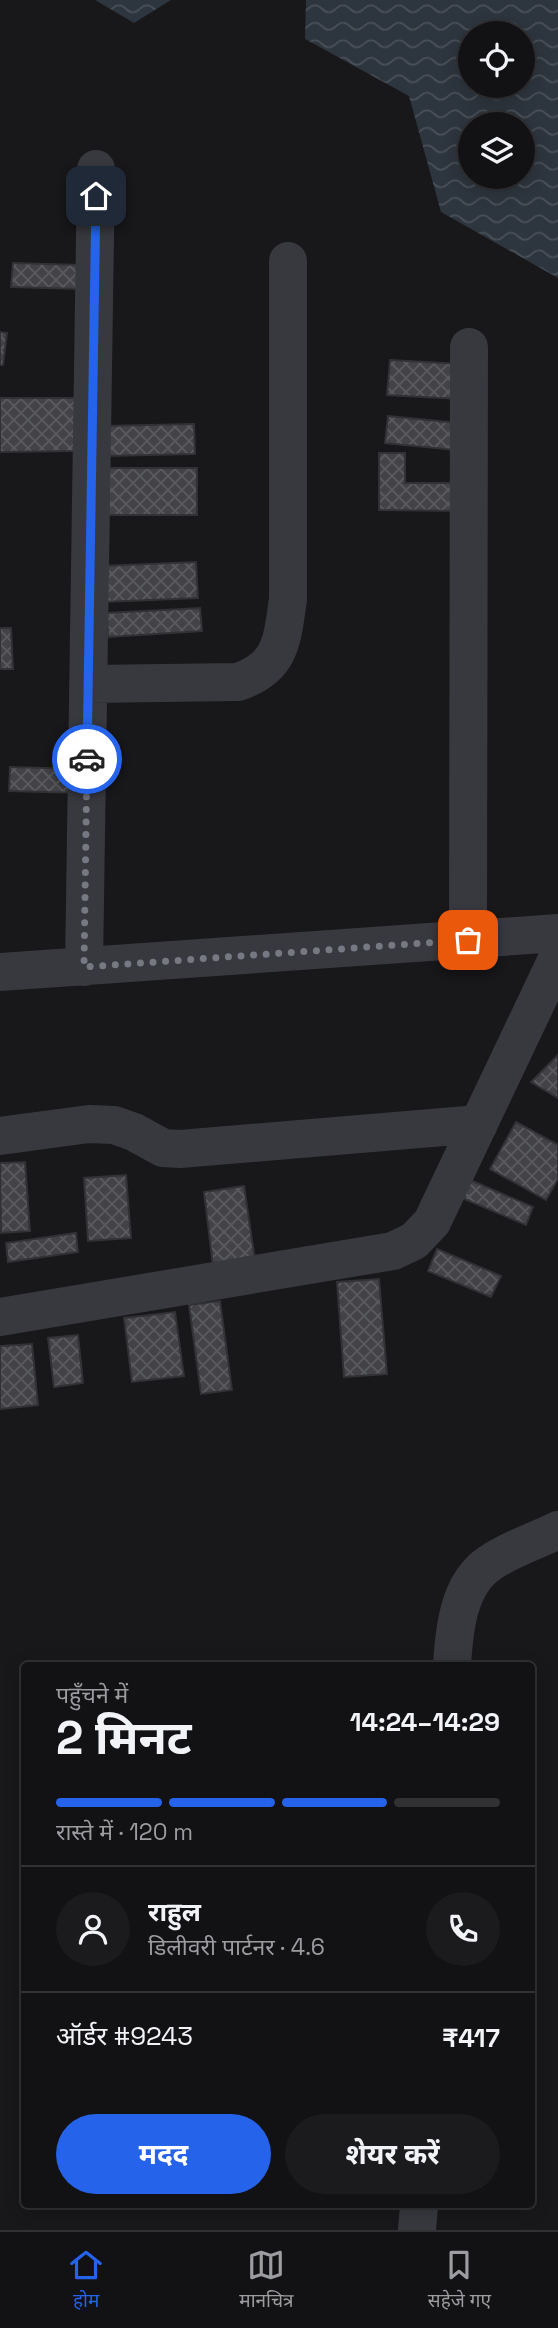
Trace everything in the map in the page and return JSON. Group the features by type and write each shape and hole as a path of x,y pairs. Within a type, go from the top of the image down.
{"street":[{"path":"84,967 96,169"},
{"path":"88,684 238,682 257,676 276,657 282,639 288,599 288,261"},
{"path":"468,940 469,347"},
{"path":"0,972 558,933"},
{"path":"0,1317 393,1251 414,1241 432,1222 558,957"},
{"path":"0,1136 89,1124 114,1125 134,1132 163,1148 180,1149 479,1124"},
{"path":"453,1662 459,1612 467,1587 488,1564 558,1530"},
{"path":"417,2230 419,2208"}],"water":[{"path":"95,0 171,0 134,23"},
{"path":"306,0 558,0 558,278 441,212 409,96 305,39"}],"building":[{"path":"13,263 81,265 80,289 11,287"},
{"path":"0,332 7,333 3,365 0,365"},
{"path":"390,360 461,364 459,399 387,395"},
{"path":"0,398 77,398 77,451 0,452"},
{"path":"388,416 458,423 455,450 385,443"},
{"path":"194,424 195,454 105,456 104,426"},
{"path":"379,453 405,453 405,483 459,483 459,511 379,510"},
{"path":"103,468 197,468 197,515 103,515"},
{"path":"196,562 198,598 104,602 102,566"},
{"path":"200,608 202,631 108,637 107,613"},
{"path":"0,628 11,628 13,669 0,669"},
{"path":"10,767 79,769 79,793 9,791"},
{"path":"558,1055 558,1098 531,1082"},
{"path":"516,1122 558,1145 558,1179 546,1200 490,1169"},
{"path":"25,1162 30,1231 1,1233 0,1163"},
{"path":"126,1175 131,1238 88,1241 84,1178"},
{"path":"470,1180 533,1207 526,1225 462,1198"},
{"path":"244,1186 255,1260 213,1266 204,1192"},
{"path":"76,1233 78,1252 8,1262 6,1243"},
{"path":"437,1249 501,1276 491,1297 428,1271"},
{"path":"379,1279 387,1374 344,1377 337,1282"},
{"path":"220,1301 232,1390 201,1394 189,1305"},
{"path":"175,1312 184,1376 132,1382 124,1318"},
{"path":"78,1335 83,1383 54,1387 48,1338"},
{"path":"32,1344 38,1405 0,1409 0,1346"}],"way so far":[{"path":"87,759 84,967 468,940"}],"route":[{"path":"87,759 96,196"}]}
